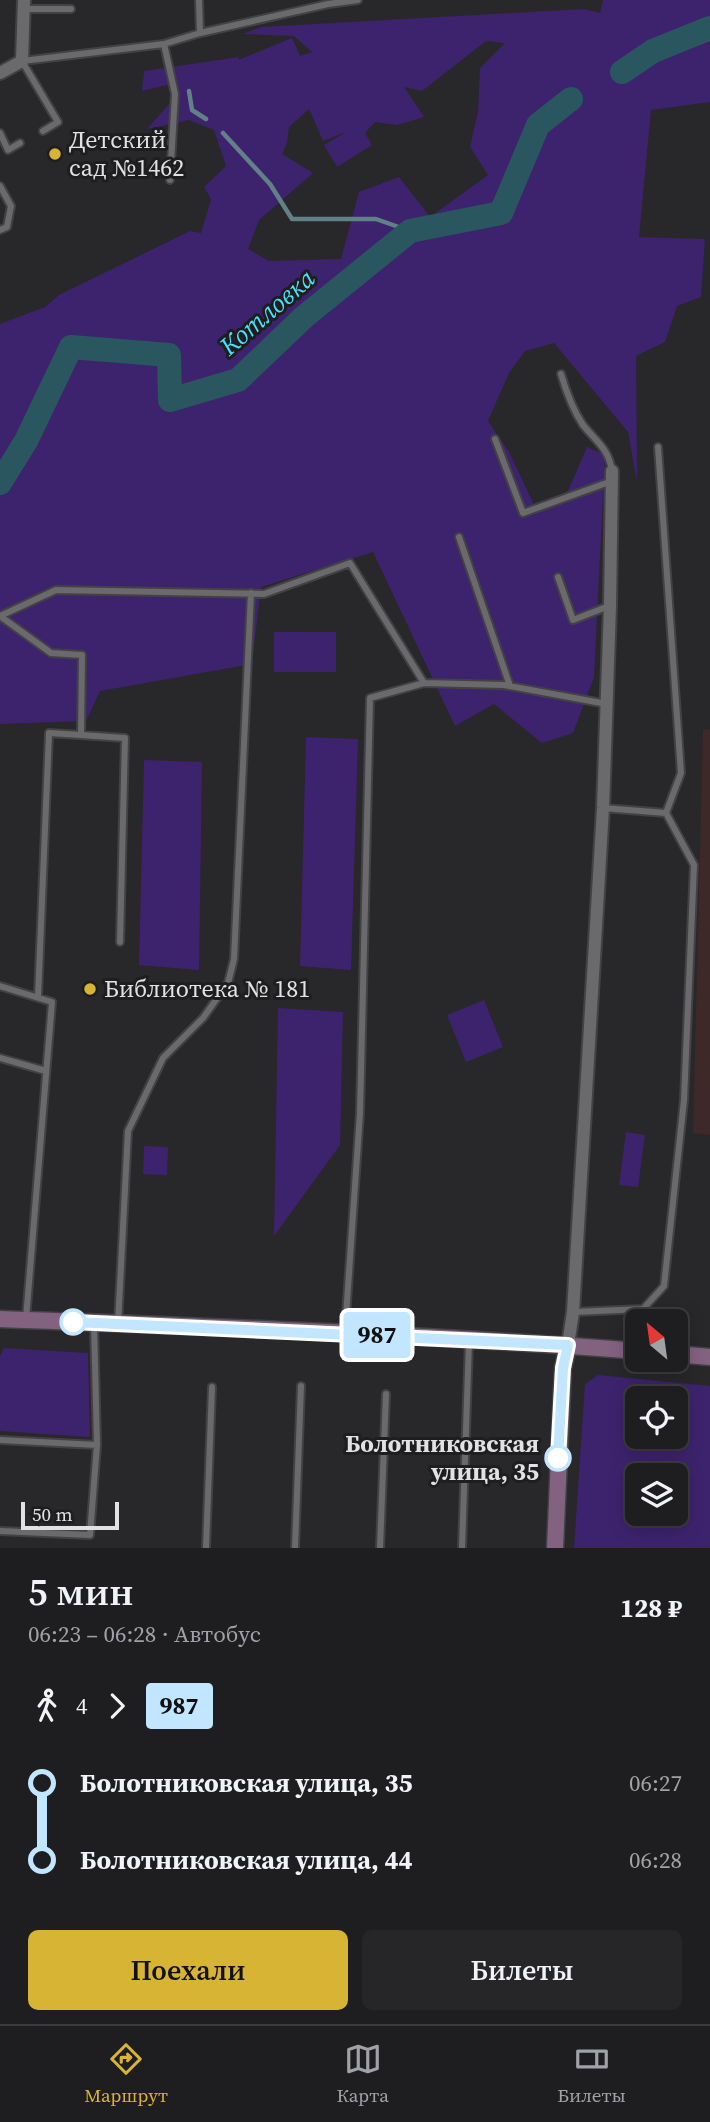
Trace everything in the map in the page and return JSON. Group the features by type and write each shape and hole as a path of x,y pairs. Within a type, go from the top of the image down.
{"street":[{"path":"0,74 22,61 24,5"},
{"path":"555,1548 563,1368 573,1312 603,808 611,606 612,476"},
{"path":"0,1319 470,1339 625,1350"},
{"path":"688,1355 710,1357"}],"lane":[{"path":"199,0 200,33"},
{"path":"43,131 58,122 22,61 164,44 328,2 358,0"},
{"path":"24,5 71,9"},
{"path":"164,44 175,94 170,180"},
{"path":"0,132 8,150"},
{"path":"0,155 20,143"},
{"path":"0,186 11,205 7,228 0,230"},
{"path":"495,439 523,513 612,476 610,458 582,423 566,391 561,374"},
{"path":"573,1312 643,1309 664,1286 684,1100 694,865 666,813 681,773 658,447"},
{"path":"459,537 510,685"},
{"path":"81,735 82,656 51,653 0,616 56,590 264,594 350,563 424,682"},
{"path":"558,577 573,620 611,606"},
{"path":"118,1324 128,1131 163,1058 203,1018 228,984 234,959 251,593"},
{"path":"345,1333 359,1135 370,698 424,682 510,685 607,704"},
{"path":"38,997 49,733 125,738 120,942"},
{"path":"603,808 666,813"},
{"path":"0,986 52,1002 26,1320"},
{"path":"0,1058 46,1071"},
{"path":"0,1531 90,1535 97,1445 94,1323"},
{"path":"463,1548 470,1339"},
{"path":"295,1548 301,1386"},
{"path":"206,1548 212,1387"},
{"path":"380,1548 386,1394"},
{"path":"0,1440 97,1445"}],"shaded area":[{"path":"603,0 710,0 710,102 651,110 639,237 705,239 701,297 677,306 665,342 636,356 637,482 628,432 554,343 525,351 509,373 488,421 509,452 536,509 568,491 587,447 605,455 594,677 573,733 542,743 494,704 455,726 373,552 261,587 252,664 100,691 86,721 0,724 0,324 45,307 59,295 190,231 201,233 211,199 204,187 226,166 214,130 189,120 147,129 180,92 166,85 142,91 144,71 239,57 238,60 292,38 300,56 312,52 294,36 243,34 261,27 584,9 600,13","holes":["486,41 505,43 480,68 478,112 470,147 488,175 430,217 399,177 359,192 341,259 269,261 248,249 259,220 313,173 282,154 289,127 309,109 323,141 346,132 324,145 337,167 372,145 365,133 375,122 397,125 424,117 404,87 422,91"]},
{"path":"274,632 336,632 336,672 274,672"},
{"path":"710,729 710,1135 693,1133 703,730"},
{"path":"306,737 358,739 351,970 300,966"},
{"path":"144,760 202,762 199,970 139,965"},
{"path":"484,1000 503,1047 466,1062 447,1015"},
{"path":"278,1008 343,1012 340,1145 274,1236"},
{"path":"626,1132 645,1135 638,1187 619,1185"},
{"path":"144,1146 168,1147 167,1175 143,1174"},
{"path":"4,1348 88,1353 90,1437 0,1431 0,1356"},
{"path":"598,1375 710,1386 710,1548 574,1548 585,1384"}],"waterway":[{"name":"Котловка","path":"622,72 653,51 710,28"},
{"path":"189,91 192,110 206,119"},
{"name":"Котловка","path":"0,483 26,441 71,347 169,355 170,400 238,380 304,317 410,231 501,213 538,125 571,99"},
{"path":"223,133 270,184 292,219 376,219 410,231"}],"bus line":[{"name":"987","path":"73,1322 568,1345 563,1368 558,1458"}],"place":[{"name":"Детский сад №1462","path":"55,154"},
{"name":"Библиотека № 181","path":"90,989"},
{"name":"Болотниковская улица, 35","path":"558,1458"}]}
